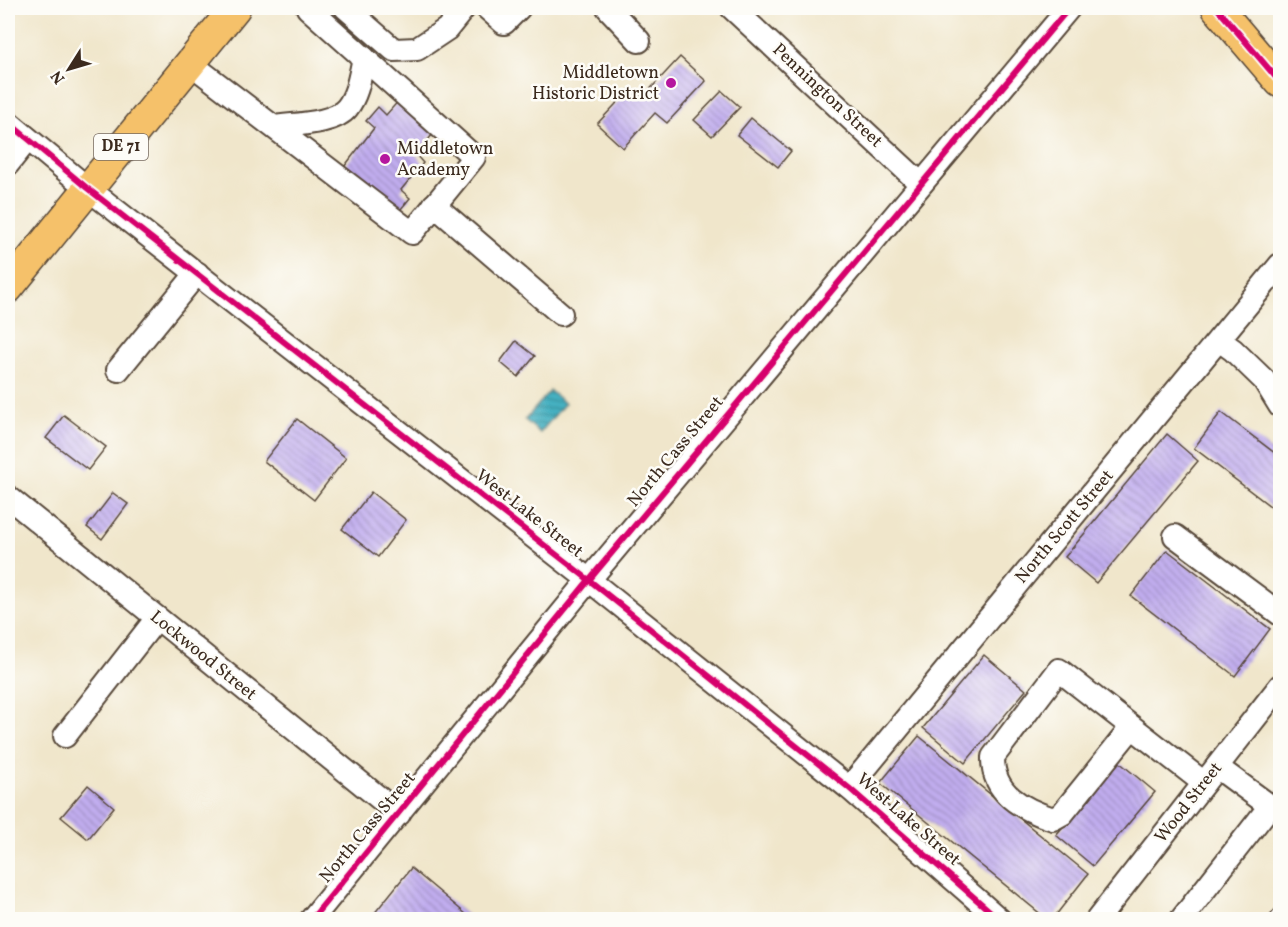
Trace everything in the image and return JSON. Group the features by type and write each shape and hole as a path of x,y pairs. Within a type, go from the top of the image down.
{"main road":[{"name":"DE 71","path":"8,288 235,8"},
{"path":"1217,8 1281,82"}],"street":[{"path":"190,63 412,233 474,157 308,8"},
{"path":"346,8 394,50 417,50 447,29 464,8"},
{"path":"486,8 504,24 519,8"},
{"path":"608,8 639,41"},
{"name":"Pennington Street","path":"732,8 921,184"},
{"name":"North Cass Street","path":"316,918 588,580 1069,8"},
{"path":"275,127 331,119 346,109 356,92 364,58"},
{"name":"West Lake Street","path":"8,122 87,188 588,580 849,788 1000,920"},
{"path":"8,164 28,139"},
{"path":"434,205 561,314"},
{"name":"North Scott Street","path":"849,788 1281,265"},
{"path":"118,370 197,273"},
{"path":"1219,340 1233,350 1264,380 1281,406"},
{"name":"Lockwood Street","path":"8,498 399,814"},
{"path":"1175,536 1281,614"},
{"path":"65,736 157,618"},
{"path":"1132,727 1062,814 1053,819 1015,803 999,784 993,770 993,757 1059,670 1132,727 1211,775 1270,806 1181,920"},
{"name":"Wood Street","path":"1097,920 1281,686"}],"water":[{"path":"550,391 565,403 540,433 525,420"}],"building":[{"path":"680,57 706,81 667,123 655,113 623,148 597,124 631,88 642,98"},
{"path":"722,91 740,107 712,136 694,120"},
{"name":"Middletown Academy","path":"401,98 436,130 416,155 423,163 401,190 410,198 396,215 344,167 374,128 366,121 378,107 386,115"},
{"path":"751,118 791,151 778,167 737,135"},
{"path":"516,341 535,356 518,377 500,362"},
{"path":"1221,412 1280,457 1280,508 1278,512 1194,448"},
{"path":"64,415 106,447 88,470 46,438"},
{"path":"297,419 346,458 314,500 264,461"},
{"path":"1167,434 1198,461 1096,583 1065,557"},
{"path":"371,492 406,520 378,557 342,529"},
{"path":"113,493 128,504 102,539 87,527"},
{"path":"1167,550 1270,629 1235,676 1131,596"},
{"path":"984,655 1026,690 965,763 923,728"},
{"path":"919,736 1088,874 1052,920 1048,920 880,783"},
{"path":"1118,761 1155,792 1093,866 1056,835"},
{"path":"88,785 114,807 88,839 61,817"},
{"path":"411,868 473,920 369,920"}],"railway":[{"path":"1270,920 1280,908"}],"cycle path":[{"path":"311,920 589,580 1069,8"},
{"path":"1217,8 1280,82"},
{"path":"8,122 87,188 589,580 849,788 1000,920"}],"place":[{"name":"Middletown Historic District","path":"671,83"},
{"name":"Middletown Academy","path":"385,159"}]}
